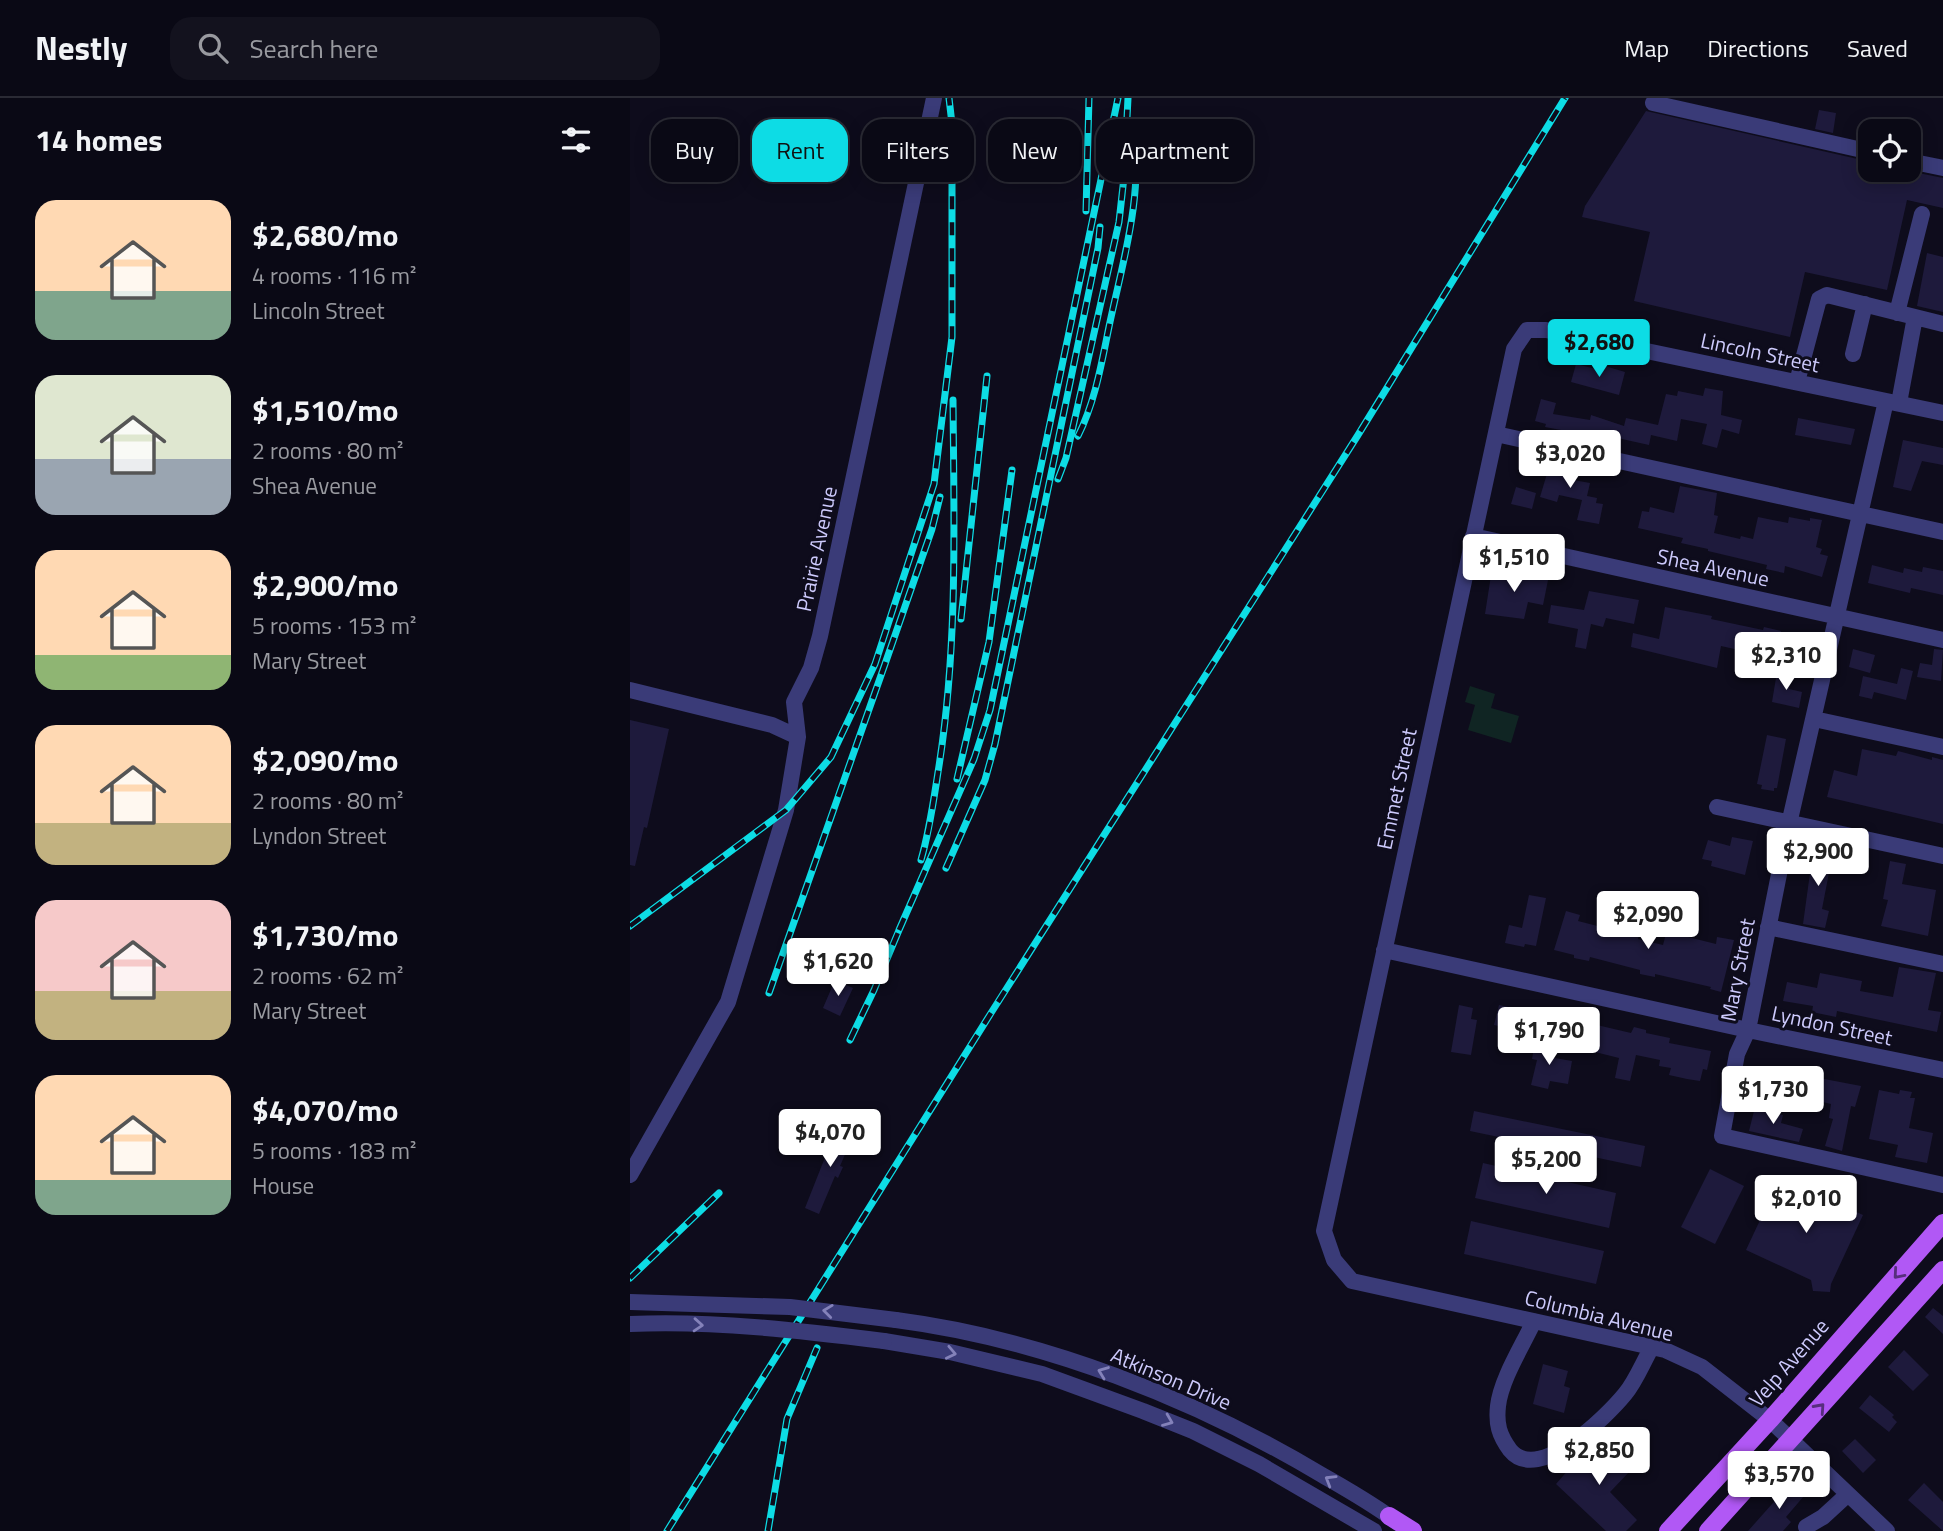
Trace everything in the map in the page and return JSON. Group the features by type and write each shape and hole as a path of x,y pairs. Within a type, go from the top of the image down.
{"main road":[{"name":"Velp Avenue","path":"1668,1531 1770,1420 1943,1223"},
{"path":"1709,1531 1943,1270"},
{"path":"1389,1516 1411,1531"}],"street":[{"name":"Prairie Avenue","path":"630,1175 728,1002 786,810 798,737 794,702 811,668 820,636 934,98"},
{"path":"1653,103 1858,149"},
{"path":"1921,163 1943,168"},
{"path":"1897,313 1922,214"},
{"path":"1797,382 1819,299 1827,295 1943,324"},
{"path":"1853,354 1865,304"},
{"name":"Mary Street","path":"1915,317 1860,515 1789,824 1748,1030 1737,1054 1722,1136 1943,1185"},
{"name":"Lincoln Street","path":"1527,330 1546,330 1943,413"},
{"name":"Emmet Street","path":"1334,1260 1324,1231 1514,349 1527,330"},
{"path":"1496,434 1943,532"},
{"name":"Shea Avenue","path":"1473,537 1943,640"},
{"path":"630,690 772,725 798,737"},
{"path":"1814,719 1943,747"},
{"path":"1717,807 1943,856"},
{"path":"1768,927 1943,964"},
{"name":"Lyndon Street","path":"1384,950 1943,1070"},
{"name":"Columbia Avenue","path":"1334,1260 1352,1281 1665,1350 1702,1367 1770,1420 1887,1531"},
{"name":"Atkinson Drive","path":"630,1302 790,1307 939,1326 1041,1351 1144,1388 1281,1451 1389,1516"},
{"path":"1534,1321 1498,1403 1497,1430 1513,1453 1530,1460 1557,1453 1594,1427 1627,1392 1651,1347"},
{"name":"Atkinson Drive","path":"630,1324 787,1330 884,1341 950,1352 1042,1374 1193,1431 1259,1464 1374,1531"},
{"path":"1806,1527 1823,1517 1848,1494"}],"green space":[{"path":"1470,686 1495,694 1491,708 1519,716 1511,743 1468,730 1475,705 1465,702"}],"building":[{"path":"1819,110 1836,113 1833,133 1815,129"},
{"path":"1646,111 1858,159 1858,182 1921,182 1921,173 1943,178 1943,208 1907,200 1887,290 1805,272 1790,337 1634,301 1650,232 1582,217 1585,206"},
{"path":"1927,253 1943,257 1943,312 1917,306"},
{"path":"1576,364 1604,371 1605,366 1625,372 1619,395 1571,382"},
{"path":"1705,388 1723,391 1721,415 1742,420 1739,434 1722,429 1717,448 1702,444 1707,424 1681,419 1677,441 1651,435 1649,445 1604,435 1603,439 1577,431 1545,427 1546,424 1535,421 1541,399 1556,403 1553,414 1590,420 1591,415 1624,426 1626,418 1658,425 1666,394 1677,396 1678,391 1703,396"},
{"path":"1798,418 1855,429 1851,445 1795,435"},
{"path":"1903,440 1943,448 1943,465 1922,461 1911,491 1893,487"},
{"path":"1552,457 1573,462 1568,479 1590,483 1587,496 1597,498 1596,503 1603,504 1599,524 1577,520 1582,500 1559,495 1557,502 1540,497"},
{"path":"1680,486 1717,493 1714,515 1718,516 1714,533 1753,539 1758,517 1788,523 1789,517 1822,520 1816,547 1822,549 1820,554 1828,556 1822,577 1785,566 1784,573 1766,569 1767,565 1681,543 1683,538 1638,528 1642,511 1649,512 1650,507 1674,513"},
{"path":"1516,487 1536,493 1532,509 1511,504"},
{"path":"1872,565 1903,573 1904,568 1922,572 1923,567 1943,571 1943,595 1911,588 1910,593 1868,583"},
{"path":"1492,569 1548,580 1543,605 1528,602 1524,619 1485,614"},
{"path":"1589,591 1639,600 1634,624 1606,618 1603,627 1591,624 1586,649 1575,647 1578,629 1548,623 1551,605 1584,610"},
{"path":"1665,607 1763,630 1764,627 1781,631 1775,654 1757,650 1757,654 1721,646 1717,668 1631,647 1633,633 1659,639"},
{"path":"1853,649 1875,655 1870,673 1849,667"},
{"path":"1934,649 1943,650 1941,681 1917,677 1920,663 1932,665"},
{"path":"1901,668 1913,671 1906,700 1874,692 1872,699 1859,696 1863,676 1897,684"},
{"path":"1777,672 1792,674 1789,689 1802,692 1799,708 1772,702"},
{"path":"630,720 669,729 647,828 644,827 635,866 630,865"},
{"path":"1767,735 1786,739 1777,788 1774,788 1774,791 1761,789 1762,785 1757,784"},
{"path":"1862,749 1896,756 1898,751 1932,760 1932,757 1943,760 1943,824 1827,797 1834,770 1857,776"},
{"path":"1732,837 1753,841 1745,875 1711,866 1712,861 1702,859 1708,840 1730,846"},
{"path":"1813,847 1833,852 1822,909 1829,911 1825,928 1803,924"},
{"path":"1890,861 1906,864 1902,884 1936,890 1928,936 1881,926 1888,900 1883,899"},
{"path":"1529,895 1546,898 1536,946 1525,944 1524,947 1505,943 1509,925 1522,928"},
{"path":"1566,911 1580,915 1578,921 1609,929 1610,924 1623,927 1624,921 1641,925 1638,939 1663,945 1669,922 1680,925 1678,933 1688,937 1716,944 1717,937 1734,940 1721,992 1710,989 1711,987 1655,974 1655,977 1640,974 1640,970 1590,957 1589,961 1574,958 1574,955 1554,950"},
{"path":"1899,967 1936,973 1928,1010 1941,1012 1937,1032 1837,1011 1836,1017 1812,1012 1813,1006 1783,1001 1787,982 1817,988 1820,973 1862,981 1860,991 1893,997"},
{"path":"835,980 853,988 840,1016 823,1008"},
{"path":"1459,1005 1473,1008 1471,1019 1477,1020 1471,1055 1451,1052"},
{"path":"1499,1005 1516,1011 1512,1029 1494,1025"},
{"path":"1597,1025 1631,1033 1634,1027 1646,1030 1646,1033 1670,1038 1669,1043 1711,1051 1707,1070 1703,1069 1700,1081 1687,1079 1669,1075 1671,1068 1659,1066 1660,1060 1636,1055 1630,1081 1615,1078 1619,1058 1591,1051"},
{"path":"1535,1042 1552,1045 1549,1057 1572,1061 1568,1084 1550,1081 1548,1089 1531,1085 1537,1060 1532,1059"},
{"path":"1800,1068 1821,1073 1819,1078 1861,1086 1855,1107 1851,1106 1842,1151 1825,1146 1833,1119 1829,1118 1831,1104 1794,1095"},
{"path":"1879,1090 1899,1094 1900,1090 1912,1092 1910,1098 1915,1098 1909,1128 1933,1133 1927,1163 1895,1157 1898,1145 1869,1139"},
{"path":"1755,1107 1783,1115 1781,1123 1803,1129 1799,1142 1749,1131"},
{"path":"1474,1111 1645,1146 1641,1167 1470,1131"},
{"path":"837,1127 854,1134 840,1166 843,1167 838,1178 835,1176 819,1214 805,1208"},
{"path":"1483,1163 1616,1193 1609,1228 1475,1198"},
{"path":"1710,1169 1744,1186 1715,1244 1681,1227"},
{"path":"1788,1180 1863,1215 1831,1284 1830,1292 1813,1291 1811,1280 1746,1250 1768,1203 1775,1207"},
{"path":"1471,1221 1604,1251 1596,1284 1464,1254"},
{"path":"1933,1308 1943,1316 1943,1334 1925,1317"},
{"path":"1904,1350 1929,1375 1913,1391 1888,1367"},
{"path":"1543,1364 1568,1371 1564,1386 1570,1388 1564,1413 1533,1404"},
{"path":"1870,1395 1894,1415 1892,1417 1897,1422 1889,1432 1859,1408"},
{"path":"1596,1438 1632,1469 1610,1492 1637,1520 1626,1531 1606,1531 1556,1484"},
{"path":"1855,1439 1876,1460 1863,1473 1842,1451"},
{"path":"1787,1481 1804,1496 1786,1517 1791,1522 1783,1531 1748,1531 1781,1494 1778,1491"},
{"path":"1924,1483 1943,1502 1943,1531 1908,1500"}],"railway":[{"path":"630,926 786,810 831,757 875,664 934,484 952,337 952,124 949,98"},
{"path":"1086,211 1089,98"},
{"path":"899,930 974,759 990,710 1118,98"},
{"path":"1058,479 1066,458 1119,222 1128,98"},
{"path":"667,1531 991,1013 1358,435 1565,98"},
{"path":"1078,436 1098,380 1131,224 1135,182"},
{"path":"946,868 985,780 995,744 1098,248 1100,227"},
{"path":"961,619 987,376"},
{"path":"921,860 939,766 949,675 954,583 953,400"},
{"path":"957,779 989,642 1012,470"},
{"path":"769,993 932,529 940,497"},
{"path":"850,1040 902,923"},
{"path":"630,1278 719,1193"},
{"path":"768,1531 787,1419 817,1348"}]}
